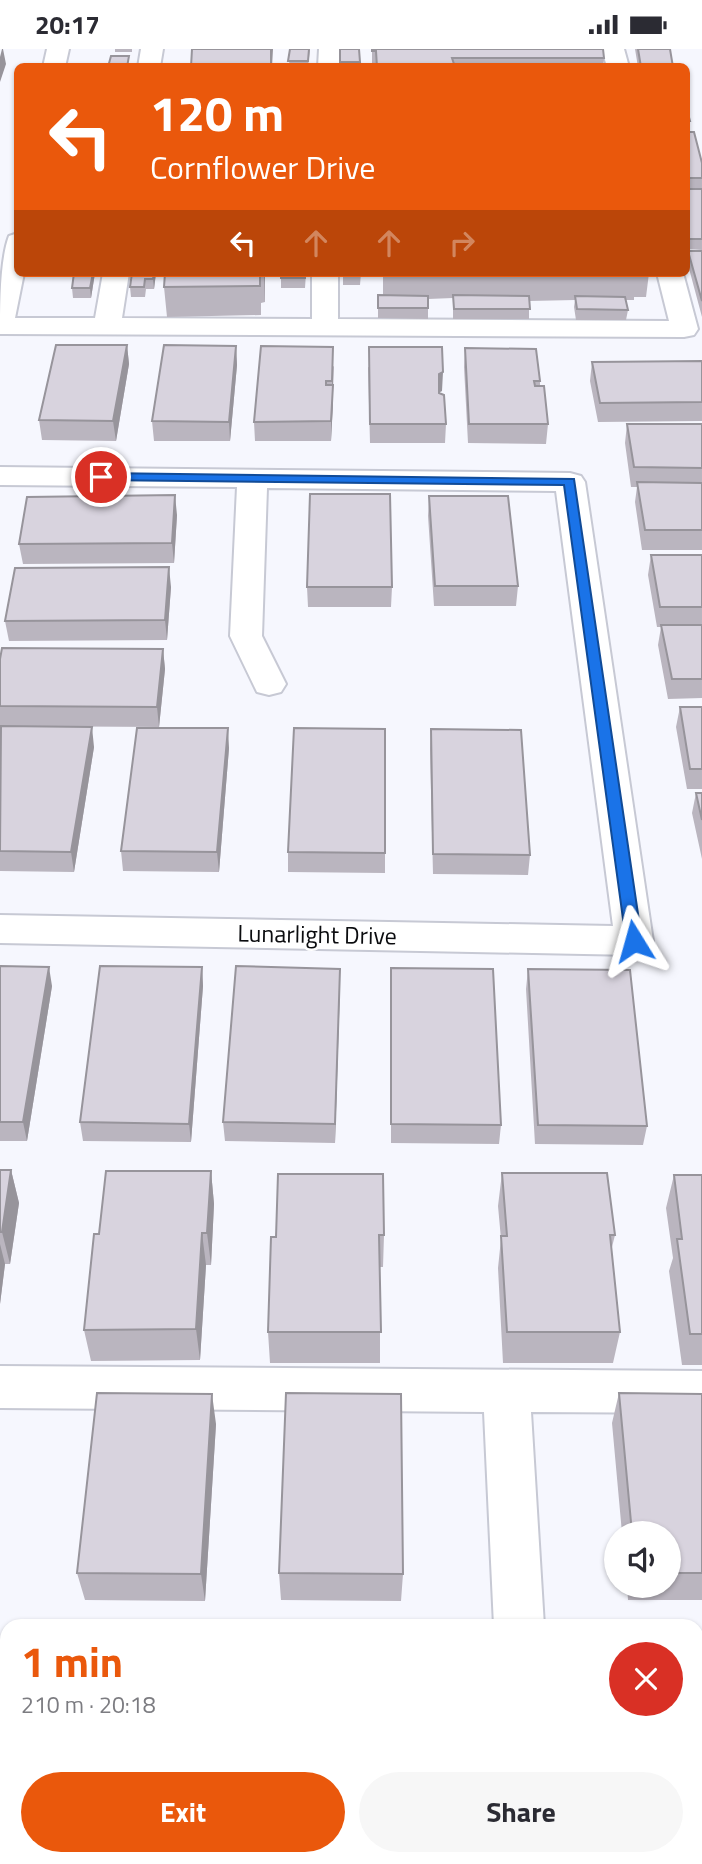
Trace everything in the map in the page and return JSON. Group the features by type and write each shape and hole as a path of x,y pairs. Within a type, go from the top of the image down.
{"street":[{"path":"10,257 0,325 684,329 671,277"},
{"path":"107,326 115,277"},
{"path":"325,277 325,329"},
{"path":"0,476 252,478 246,636 269,684"},
{"name":"Lunarlight Drive","path":"0,929 634,941 570,482 252,478"},
{"path":"0,1387 702,1392"},
{"path":"506,1391 519,1619"}],"building":[{"path":"192,49 271,49 271,63 191,63"},
{"path":"290,49 309,49 308,61 288,61"},
{"path":"340,49 359,49 360,62 340,62"},
{"path":"603,49 604,58 452,58 454,63 377,63 376,51 372,51"},
{"path":"638,49 670,49 672,63 640,63"},
{"path":"111,56 129,56 128,63 109,63"},
{"path":"690,132 694,132 702,163 702,178 690,178"},
{"path":"690,189 702,189 702,239 690,239"},
{"path":"690,251 702,251 702,301 690,258"},
{"path":"73,277 92,277 90,288 72,288"},
{"path":"131,277 153,277 145,279 144,287 130,287"},
{"path":"165,277 260,277 260,286 164,287"},
{"path":"378,295 428,296 428,308 378,308"},
{"path":"453,295 529,296 530,309 454,309"},
{"path":"575,296 625,297 628,310 577,309"},
{"path":"56,345 127,345 113,421 39,420"},
{"path":"164,345 236,346 229,422 152,421"},
{"path":"261,346 333,347 332,381 326,381 326,385 333,385 331,421 254,422"},
{"path":"369,347 442,347 443,372 439,374 439,393 444,395 446,424 370,424"},
{"path":"465,348 536,349 540,381 534,381 535,386 544,386 548,424 469,424"},
{"path":"702,361 702,402 600,403 592,362"},
{"path":"627,424 702,424 702,468 634,467"},
{"path":"637,482 702,483 702,530 645,530"},
{"path":"310,494 390,494 392,587 307,587"},
{"path":"175,495 172,543 19,544 27,497"},
{"path":"429,496 508,496 518,586 435,586"},
{"path":"651,555 702,555 702,607 660,607"},
{"path":"169,567 165,620 5,621 15,568"},
{"path":"661,625 702,625 702,679 672,679"},
{"path":"2,648 163,649 157,707 0,706"},
{"path":"680,707 702,707 702,769 690,769"},
{"path":"1,726 92,727 71,852 0,851"},
{"path":"137,728 228,728 217,852 121,851"},
{"path":"294,728 385,729 385,853 288,852"},
{"path":"431,729 521,730 530,855 433,854"},
{"path":"696,793 702,793 702,820"},
{"path":"0,966 49,967 23,1122 0,1122"},
{"path":"100,966 202,967 189,1124 80,1122"},
{"path":"236,966 340,969 335,1124 223,1122"},
{"path":"391,968 493,969 501,1125 391,1124"},
{"path":"528,969 630,970 647,1126 538,1125"},
{"path":"0,1170 11,1170 2,1232 0,1232"},
{"path":"106,1171 211,1171 207,1233 202,1233 196,1329 84,1330 94,1234 99,1234"},
{"path":"502,1173 607,1173 615,1235 610,1235 620,1332 507,1332 501,1236 507,1236"},
{"path":"278,1174 383,1174 384,1235 379,1235 381,1332 268,1332 271,1237 276,1237"},
{"path":"674,1175 702,1175 702,1334 690,1334 677,1239 682,1239"},
{"path":"97,1393 212,1394 201,1574 77,1573"},
{"path":"286,1393 401,1394 403,1574 279,1573"},
{"path":"619,1393 702,1394 702,1573 681,1573 681,1521 631,1521"}],"route":[{"path":"101,477 570,482 634,941"}]}
